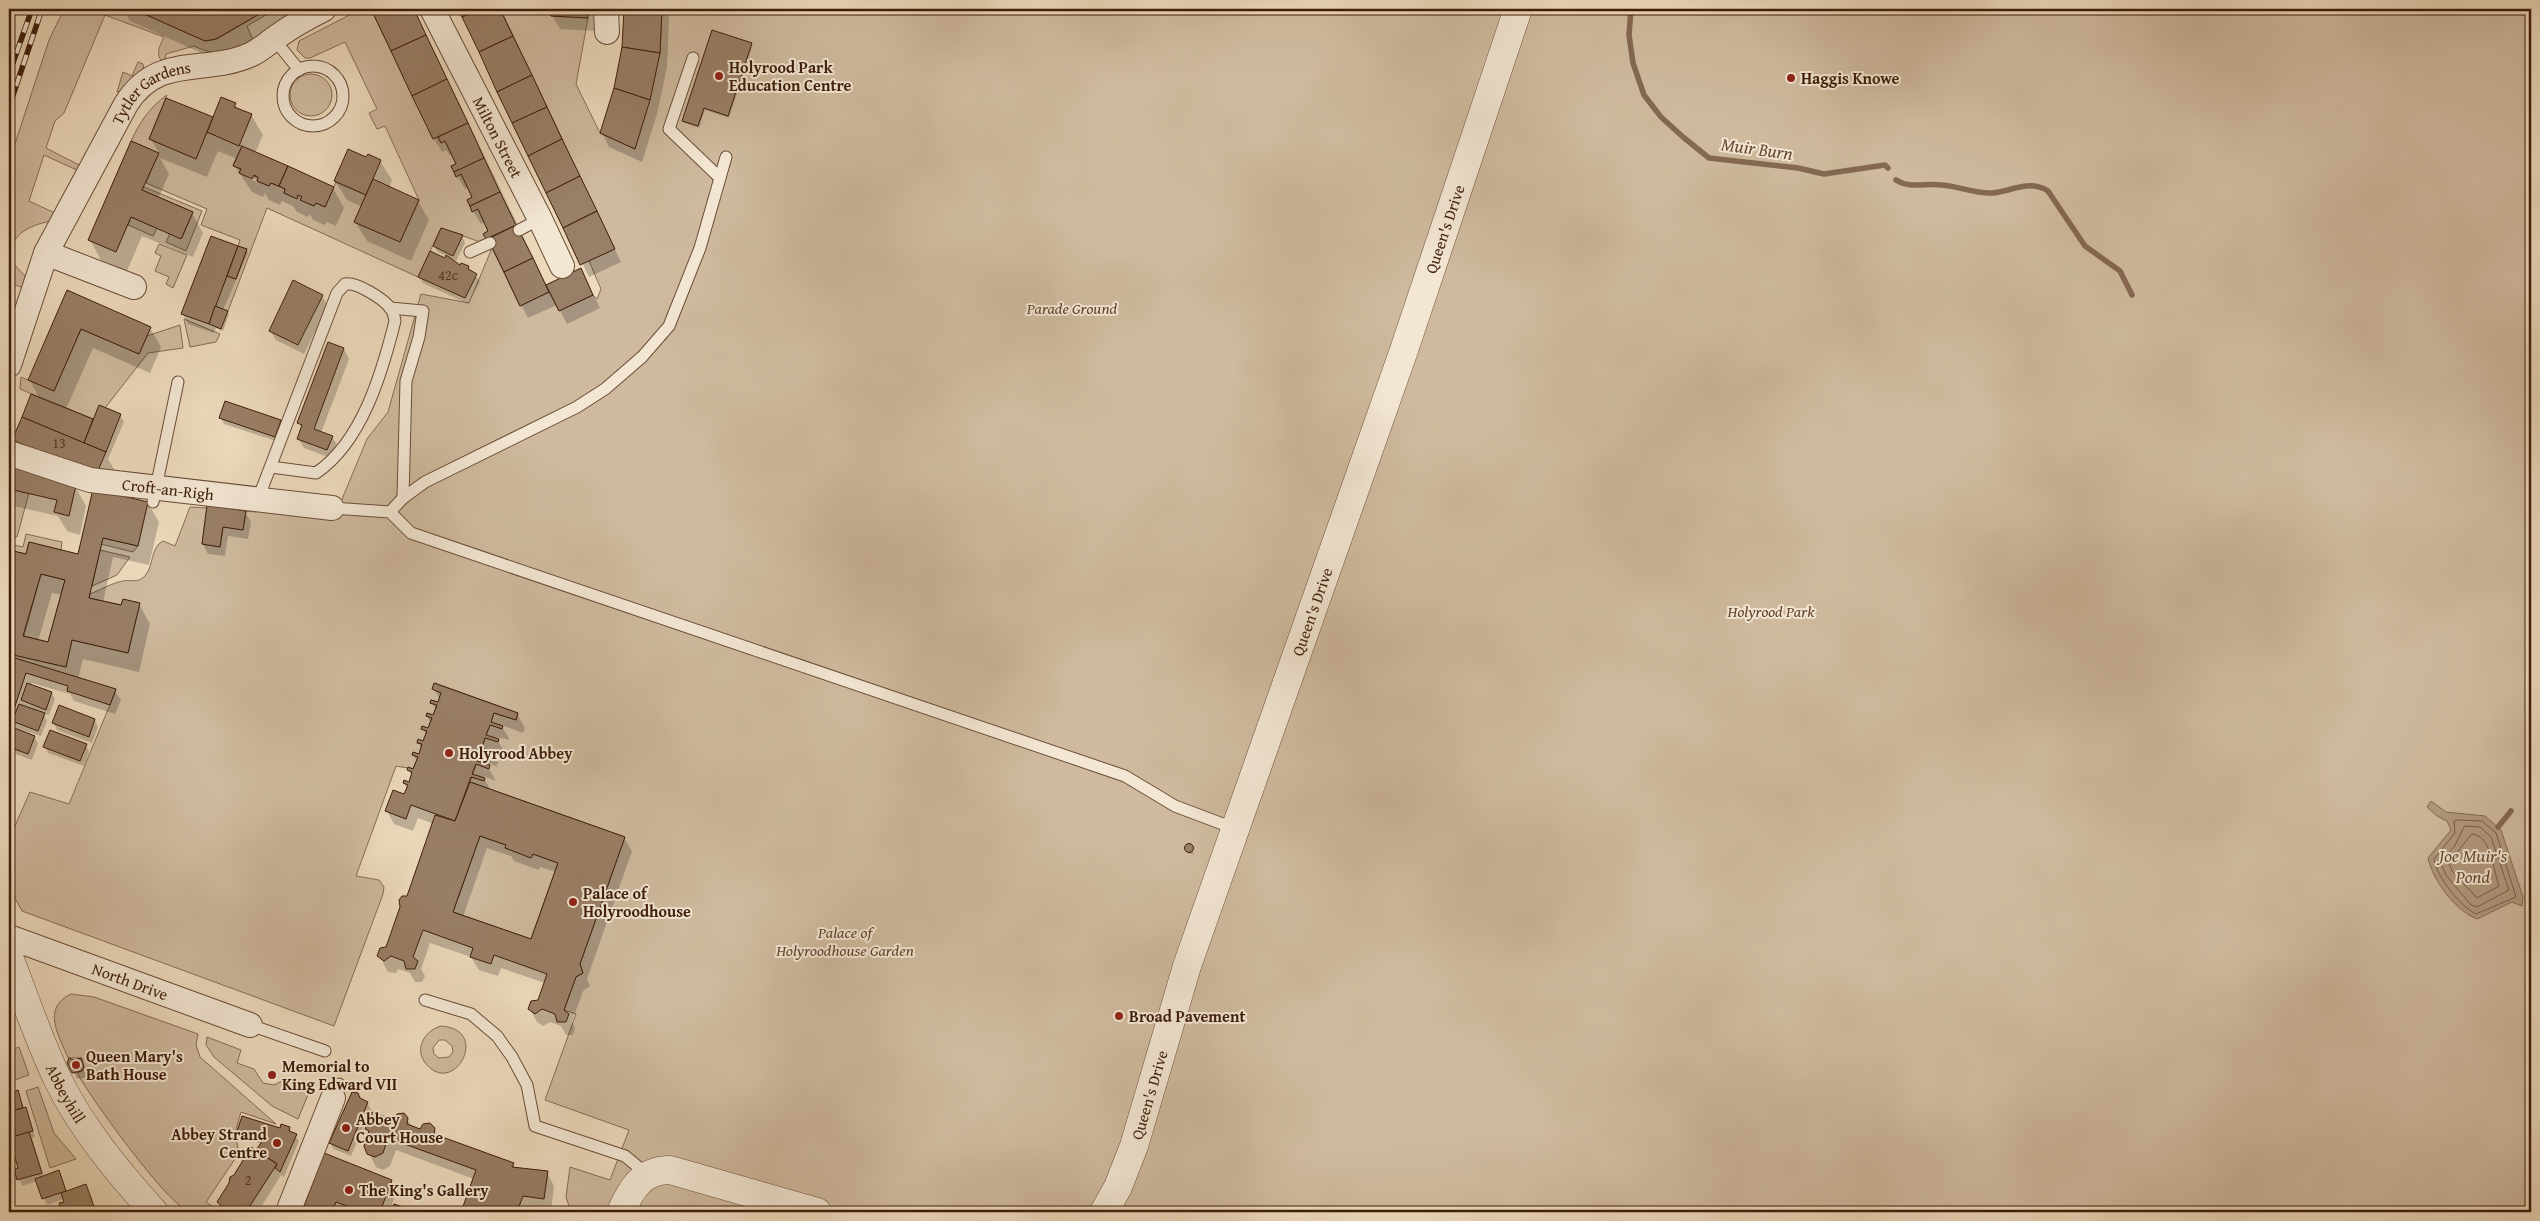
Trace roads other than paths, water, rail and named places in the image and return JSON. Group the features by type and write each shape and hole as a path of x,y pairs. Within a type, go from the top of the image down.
{"street":[{"name":"Tytler Gardens","path":"9,364 46,253 126,104 140,86 155,75 172,69 236,60 254,53 324,9"},
{"name":"Milton Street","path":"432,9 540,219 562,266"},
{"path":"606,9 606,32"},
{"name":"Queen's Drive","path":"1104,1212 1118,1187 1134,1146 1177,997 1404,350 1518,9"},
{"path":"46,253 134,287"},
{"name":"Croft-an-Righ","path":"9,453 85,483 155,495 258,500 332,508"},
{"name":"North Drive","path":"9,937 250,1025"},
{"name":"Abbeyhill","path":"9,956 54,1071 68,1099 104,1152 154,1212"},
{"path":"288,1212 336,1091"},
{"path":"620,1212 630,1192 648,1174 670,1170 817,1212"}],"lane":[{"path":"274,39 299,70"},
{"path":"693,58 670,129 720,178"},
{"path":"309,66 324,68 340,82 343,98 340,108 334,117 325,123 309,125 299,122 291,116 285,107 285,86 290,76 299,70 309,66"},
{"path":"390,512 403,498 425,482 577,408 605,389 642,357 669,326 700,248 726,157"},
{"path":"519,230 540,219"},
{"path":"470,252 490,243"},
{"path":"258,500 340,288 352,284 390,308 423,312 420,337 406,381 403,498"},
{"path":"270,467 316,473 338,455 350,440 368,403 392,331 395,321 390,308"},
{"path":"155,495 178,382"},
{"path":"332,508 390,512 411,533 1125,776 1175,806 1236,829"},
{"path":"425,1000 472,1014 497,1036 512,1057 527,1085 535,1126 625,1156 648,1174"},
{"path":"250,1025 325,1051"}],"water":[{"name":"Joe Muir's Pond","path":"2431,801 2446,812 2485,816 2501,830 2523,897 2522,906 2512,902 2477,919 2461,909 2446,894 2435,876 2428,858 2451,830 2447,821 2437,816 2427,807"}],"waterway":[{"name":"Muir Burn","path":"1631,9 1629,35 1633,63 1644,95 1661,117 1709,158 1798,168 1824,174 1885,165 1888,168"},
{"name":"Muir Burn","path":"1896,180 1907,184 1942,185 1986,193 2027,186 2034,186 2048,191 2085,246 2120,271 2132,295"},
{"path":"2498,827 2511,811"}],"railway":[{"path":"9,74 32,9"},
{"path":"9,107 42,9"}],"place":[{"name":"Holyrood Park Education Centre","path":"719,76"},
{"name":"Haggis Knowe","path":"1791,78"},
{"name":"Holyrood Abbey","path":"449,753"},
{"name":"Palace of Holyroodhouse","path":"573,902"},
{"name":"Broad Pavement","path":"1119,1016"},
{"name":"Queen Mary's Bath House","path":"76,1065"},
{"name":"Memorial to King Edward VII","path":"272,1075"},
{"name":"Abbey Court House","path":"346,1128"},
{"name":"Abbey Strand Centre","path":"277,1143"},
{"name":"The King's Gallery","path":"349,1190"}],"park label":[{"name":"Parade Ground","path":"1072,308"},
{"name":"Holyrood Park","path":"1771,611"},
{"name":"Palace of Holyroodhouse Garden","path":"845,941"}]}
